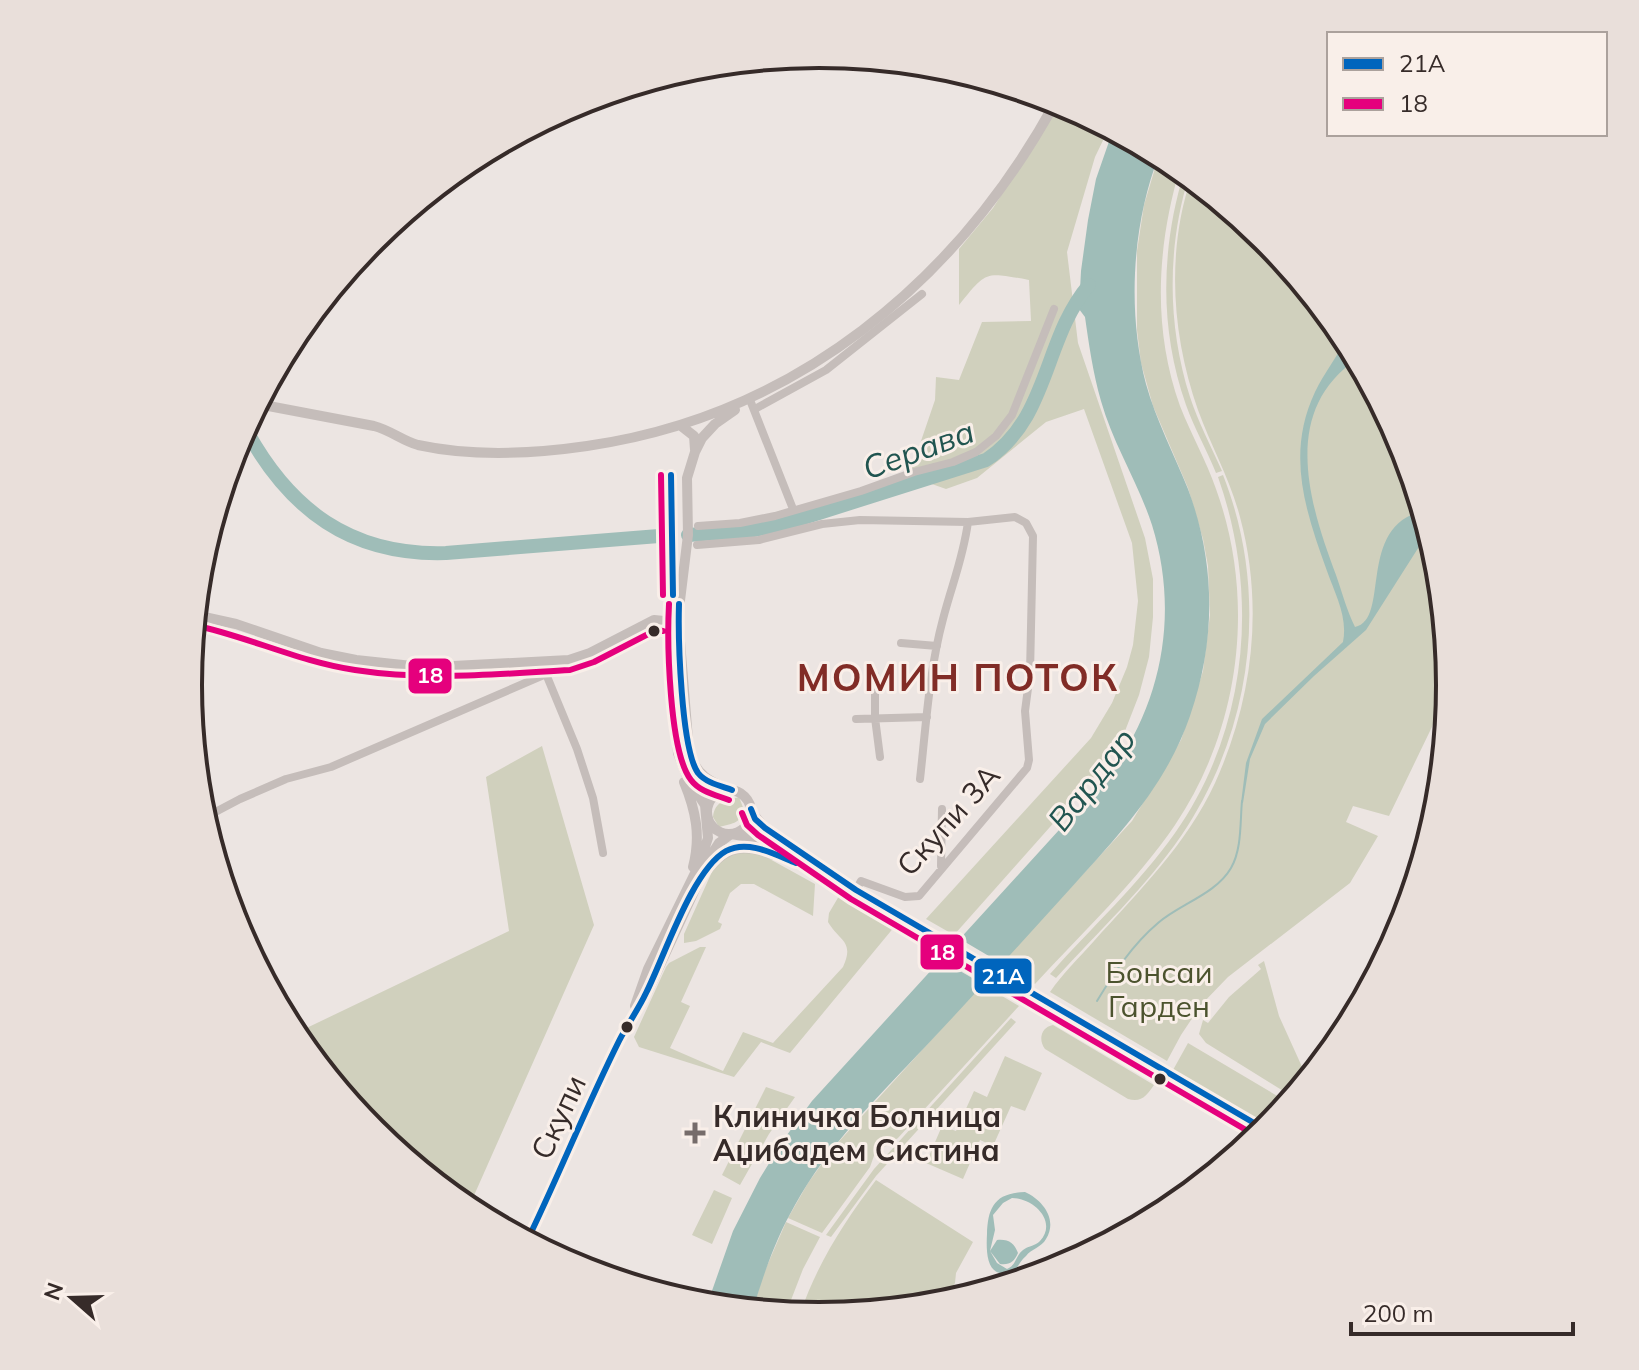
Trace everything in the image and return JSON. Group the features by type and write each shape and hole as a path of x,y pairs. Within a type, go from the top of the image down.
{"street":[{"path":"1028,149 1045,111"},
{"path":"695,452 709,430 825,356 905,296 947,256 973,226 1028,149 1049,113"},
{"path":"269,406 374,426 390,430 417,444 456,450 519,452 607,442 753,404 826,370 922,294"},
{"path":"693,523 757,521 953,462 986,445 1012,415 1054,309"},
{"path":"753,404 793,509"},
{"path":"680,425 694,436 695,452 686,488 693,523 679,604 679,630 689,752 696,769 702,777 745,796 753,816 765,828 904,922"},
{"name":"Скупи 3А","path":"697,545 759,540 840,521 968,522 1015,517 1026,523 1033,536 1030,673 1025,711 1027,768 919,896 912,898 861,881 856,890"},
{"path":"920,779 930,678 943,619 964,553 968,522"},
{"path":"207,618 236,624 321,653 412,666 558,662 590,653 654,620 664,621 668,631 680,769 696,815 698,832 696,857 681,902"},
{"path":"901,643 937,646"},
{"path":"216,812 286,779 331,767 546,674 558,662"},
{"path":"546,674 577,749 593,798 603,853"},
{"path":"875,675 875,718 880,757"},
{"path":"856,719 927,717"},
{"path":"678,753 713,828 723,834 756,839 904,922 1249,1127"},
{"path":"707,815 714,797 732,790"},
{"path":"731,834 746,825 751,809"},
{"path":"941,867 942,809"},
{"name":"Скупи","path":"532,1230 705,850 707,815"},
{"name":"Скупи","path":"632,1015 642,1002 716,847 731,834"},
{"path":"697,885 718,857 733,849 755,848 796,863"},
{"path":"1180,1084 1254,1123"}],"green space":[{"path":"1053,114 1104,138 1095,157 1067,252 1078,343 1145,538 1153,579 1153,617 1149,657 1139,695 1125,731 1105,765 954,935 926,919 1091,738 1112,703 1127,667 1138,601 1132,543 1084,409 1046,422 977,478 946,489 909,476 935,400 936,377 959,380 982,322 1031,321 1029,280 988,276 959,305 959,249 993,208"},
{"path":"1155,168 1176,182 1163,257 1161,287 1165,347 1180,406 1212,478 1228,531 1236,574 1238,618 1235,662 1228,705 1215,747 1175,825 1126,886 1035,984 1001,963 1132,821 1181,740 1203,671 1210,615 1208,566 1203,539 1188,488 1153,406 1141,363 1137,330 1137,251 1144,205"},
{"path":"1180,185 1186,189 1174,258 1177,342 1190,397 1222,471 1216,473 1186,405 1171,347 1166,288"},
{"name":"Бонсаи Гарден","path":"1187,190 1226,221 1283,278 1333,342 1373,412 1404,487 1425,565 1435,645 1436,685 1435,720 1389,816 1353,806 1346,822 1378,836 1350,883 1228,977 1201,1005 1167,1061 1050,992 1128,904 1190,827 1215,783 1228,751 1246,685 1253,618 1247,551 1236,503 1189,382 1178,324 1175,265"},
{"path":"1223,475 1238,520 1246,567 1249,614 1247,660 1225,752 1205,795 1167,855 1056,978 1050,974 1130,888 1175,833 1200,793 1218,750 1232,706 1240,660 1242,614 1239,568 1231,522 1218,477"},
{"path":"542,746 594,925 474,1196 413,1149 383,1121 330,1061 306,1028 509,931 486,777"},
{"path":"739,797 744,810 740,818 719,827 713,817 716,807"},
{"path":"755,851 815,884 813,916 754,884 741,884 730,893 718,922 722,924 720,929 696,941 684,943 684,934 715,865 733,852"},
{"path":"839,896 895,926 790,1053 761,1042 734,1077 639,1047 634,1037 666,967 700,947 706,947 681,1002 690,1006 670,1048 723,1071 743,1032 773,1043 843,967 846,946 828,922 829,913"},
{"path":"1264,961 1279,1016 1303,1068 1284,1091 1206,1043 1199,1034 1203,1020 1208,1023 1229,997 1261,969 1258,965"},
{"path":"982,984 1019,1006 898,1138 875,1153 870,1167 822,1233 788,1218 834,1147"},
{"path":"1011,1018 1016,1022 876,1176 831,1237 826,1235 874,1169"},
{"path":"1053,1025 1154,1085 1141,1099 1128,1099 1045,1049 1042,1034"},
{"path":"1188,1043 1279,1097 1257,1120 1173,1070"},
{"path":"1005,1056 1042,1073 1025,1111 1011,1106 993,1146 980,1140 963,1179 926,1163 942,1126 956,1131 974,1091 987,1097"},
{"path":"766,1087 795,1097 769,1134 740,1185 722,1175"},
{"path":"876,1180 973,1242 956,1273 953,1287 860,1301 805,1302 832,1244"},
{"path":"714,1190 732,1198 712,1244 692,1235"},
{"path":"786,1222 820,1237 791,1301 756,1299"}],"water":[{"name":"Вардар","path":"1109,141 1155,168 1138,239 1136,327 1146,384 1188,489 1204,546 1208,574 1205,659 1190,716 1168,765 1123,829 873,1102 823,1162 782,1230 756,1299 712,1292 733,1231 784,1139 812,1101 1110,774 1143,717 1154,686 1165,623 1160,558 1146,509 1106,417 1085,317 1079,309 1081,271 1096,179"},
{"path":"1339,351 1348,367 1333,380 1317,405 1309,431 1308,460 1310,489 1317,518 1355,627 1366,621 1371,608 1382,552 1389,534 1402,520 1412,516 1420,545 1366,630 1265,724 1250,759 1241,803 1246,763 1262,719 1343,642 1342,615 1312,526 1302,482 1300,460 1306,415"},
{"path":"1025,1192 1038,1200 1047,1211 1050,1225 1044,1242 1015,1270 1005,1273 993,1269 987,1241 991,1210 1006,1195","holes":["1012,1198 1035,1206 1045,1219 1045,1233 1040,1241 1023,1250 1007,1269 997,1263 990,1251 995,1230 993,1215"]},
{"path":"997,1240 1005,1240 1013,1244 1018,1253 1011,1262 1000,1264 990,1251"}],"pier":[{"path":"955,936 1004,965 986,986 936,957"}],"waterway":[{"name":"Серава","path":"688,535 748,531 781,525 986,460 1007,443 1023,423 1062,329 1089,285"},
{"name":"Серава","path":"253,441 282,483 303,504 326,522 352,536 381,546 412,552 446,553 659,536"},
{"path":"1097,1001 1124,960 1149,932 1167,916 1216,885 1231,868 1240,835 1242,801"}],"transit line":[{"name":"18","path":"661,475 663,595"},
{"name":"21A","path":"671,475 673,595"},
{"name":"18","path":"669,604 671,695 684,766 691,780 699,787 729,800"},
{"name":"21A","path":"679,604 684,718 692,760 701,776 732,790"},
{"name":"18","path":"206,628 335,666 436,676 570,670 594,662 656,630 663,631"},
{"name":"21A","path":"751,809 755,819 765,828 856,890 1254,1123"},
{"name":"18","path":"742,813 747,825 758,835 851,899 1246,1130"},
{"name":"21A","path":"532,1230 607,1066 702,876 714,861 735,848 753,847 796,863"}],"place":[{"name":"Клиничка Болница Аџибадем Систина","path":"695,1133"}],"district":[{"name":"МОМИН ПОТОК","path":"958,677"}]}
